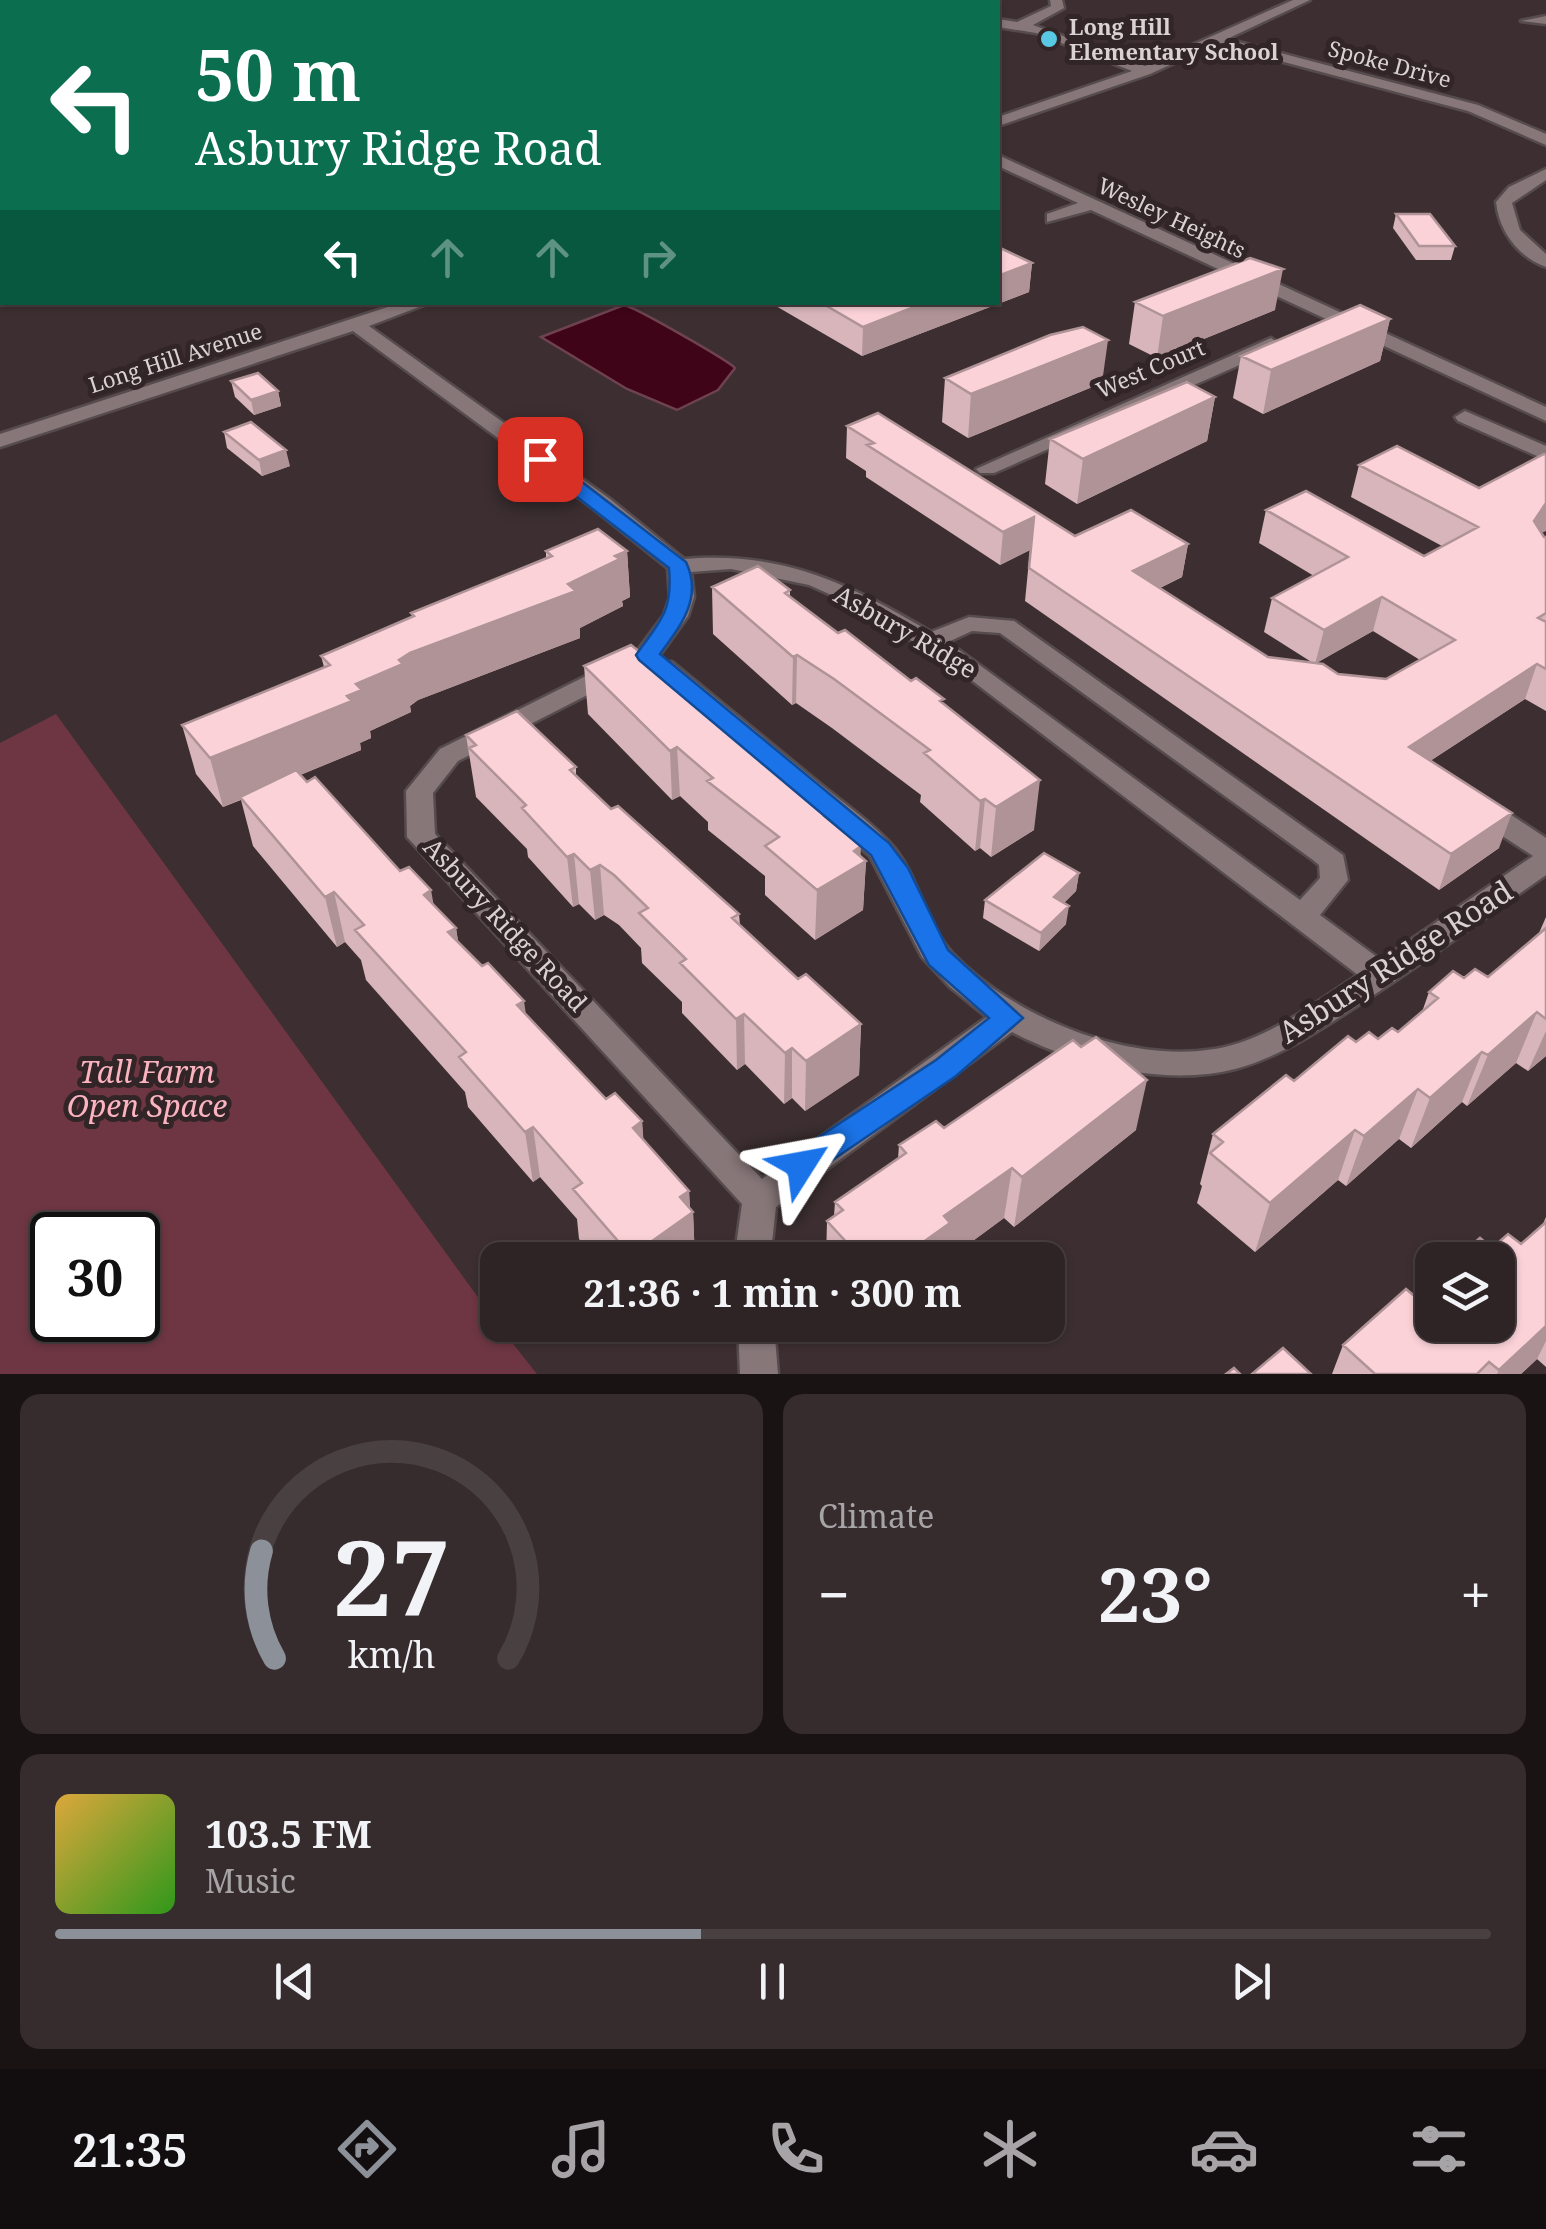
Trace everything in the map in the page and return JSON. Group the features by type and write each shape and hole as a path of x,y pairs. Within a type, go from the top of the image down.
{"street":[{"path":"1022,25 1058,8 1056,0"},
{"path":"1002,117 1145,71 1304,0"},
{"path":"1528,21 1546,20"},
{"path":"1000,23 1022,25 1145,71"},
{"name":"Spoke Drive","path":"1218,41 1473,108 1546,140"},
{"name":"Wesley Heights","path":"1000,161 1546,414"},
{"path":"1546,174 1515,190 1504,202 1505,220 1515,239 1546,262"},
{"path":"1053,218 1091,204"},
{"name":"Long Hill Avenue","path":"0,441 414,305"},
{"name":"West Court","path":"987,469 1336,318"},
{"path":"355,324 602,504 679,566"},
{"path":"1465,416 1546,454"},
{"name":"Asbury Ridge","path":"679,566 732,562 816,580 855,597 1057,728 1382,976"},
{"name":"Asbury Ridge Road","path":"679,566 682,597 676,616 647,655 450,755 419,791 421,837 760,1200"},
{"path":"929,642 970,624 1006,626 1324,853 1333,862 1334,880 1303,916"},
{"name":"Asbury Ridge Road","path":"647,655 880,849 895,868 916,919 939,958 1027,1030 1098,1050 1183,1063 1220,1060 1284,1036 1382,976 1546,861"},
{"path":"1455,791 1546,851"},
{"path":"754,1242 760,1200 801,1165 946,1068 1008,1018"},
{"path":"757,1342 759,1374"}],"green space":[{"name":"Tall Farm Open Space","path":"56,714 480,1300 480,1342 512,1342 537,1374 0,1374 0,743"}],"shaded area":[{"path":"624,305 735,368 718,390 677,410 627,389 541,337"}],"building":[{"path":"1396,214 1430,214 1455,246 1419,246"},
{"path":"1000,248 1032,263 1000,275"},
{"path":"1250,258 1283,269 1163,316 1135,302"},
{"path":"825,305 919,305 863,327"},
{"path":"1360,305 1390,319 1271,370 1241,356"},
{"path":"1083,327 1108,340 971,394 945,378 1050,335"},
{"path":"258,373 278,391 251,400 231,381"},
{"path":"1187,382 1215,397 1083,459 1050,439"},
{"path":"878,413 1075,536 1131,510 1188,544 1133,571 1268,657 1323,664 1338,674 1386,679 1455,640 1382,597 1324,630 1272,598 1348,557 1266,510 1306,491 1424,556 1478,527 1359,465 1397,446 1479,488 1546,455 1546,503 1534,521 1546,537 1546,613 1538,618 1546,622 1546,669 1537,664 1409,747 1512,813 1451,854 1029,568 1034,517 1003,532 867,445 874,443 847,426"},
{"path":"251,422 286,450 259,460 224,432"},
{"path":"598,529 627,551 615,556 620,559 568,584 576,591 410,653 399,660 403,664 356,684 362,690 347,696 352,701 210,758 182,725 330,665 321,656 414,616 411,613 552,556 546,551"},
{"path":"758,566 790,590 785,593 838,633 845,630 911,681 916,678 944,699 940,701 1040,780 996,807 985,799 980,801 924,753 930,750 834,679 797,655 793,657 712,587"},
{"path":"631,645 640,652 648,649 714,713 707,716 752,753 758,750 824,798 818,802 831,812 824,816 861,846 854,851 866,861 817,890 765,846 779,837 707,781 713,778 677,747 670,751 584,666"},
{"path":"517,711 576,767 570,770 611,809 618,806 739,914 732,918 798,979 806,974 861,1024 806,1061 792,1048 785,1053 744,1014 736,1019 680,963 686,959 639,913 648,908 600,865 590,870 574,854 567,857 522,808 526,805 469,748 476,745 466,735"},
{"path":"296,770 307,782 315,777 400,871 409,867 431,890 424,895 456,928 448,932 482,966 488,963 524,1001 517,1005 606,1099 615,1093 642,1121 633,1128 689,1191 680,1197 693,1212 651,1242 619,1242 573,1189 582,1183 533,1127 525,1132 459,1057 466,1052 355,930 364,925 334,892 325,897 240,797"},
{"path":"1044,853 1079,873 1054,897 1069,906 1041,933 985,900"},
{"path":"1546,928 1546,1019 1537,1012 1488,1055 1482,1052 1430,1098 1418,1089 1364,1136 1355,1130 1270,1203 1210,1153 1223,1142 1213,1134 1286,1075 1294,1081 1348,1036 1356,1042 1369,1032 1378,1039 1392,1028 1398,1032 1438,998 1429,992 1453,971 1464,978 1475,969 1488,977"},
{"path":"1096,1037 1147,1080 1022,1177 1012,1168 944,1216 950,1223 923,1242 846,1242 827,1221 843,1210 835,1202 906,1153 899,1145 936,1121 944,1128 1073,1040 1081,1047"},
{"path":"1546,1222 1546,1326 1499,1370 1489,1362 1477,1374 1375,1374 1343,1345 1406,1289 1415,1296 1415,1342 1515,1342 1515,1242 1499,1242 1508,1234 1521,1244"},
{"path":"1283,1348 1311,1374 1252,1374"}],"place":[{"name":"Long Hill Elementary School","path":"1049,39"}],"route":[{"path":"540,459 679,566 682,597 676,616 647,655 880,849 895,868 916,919 939,958 1008,1018 946,1068 801,1165"}]}
